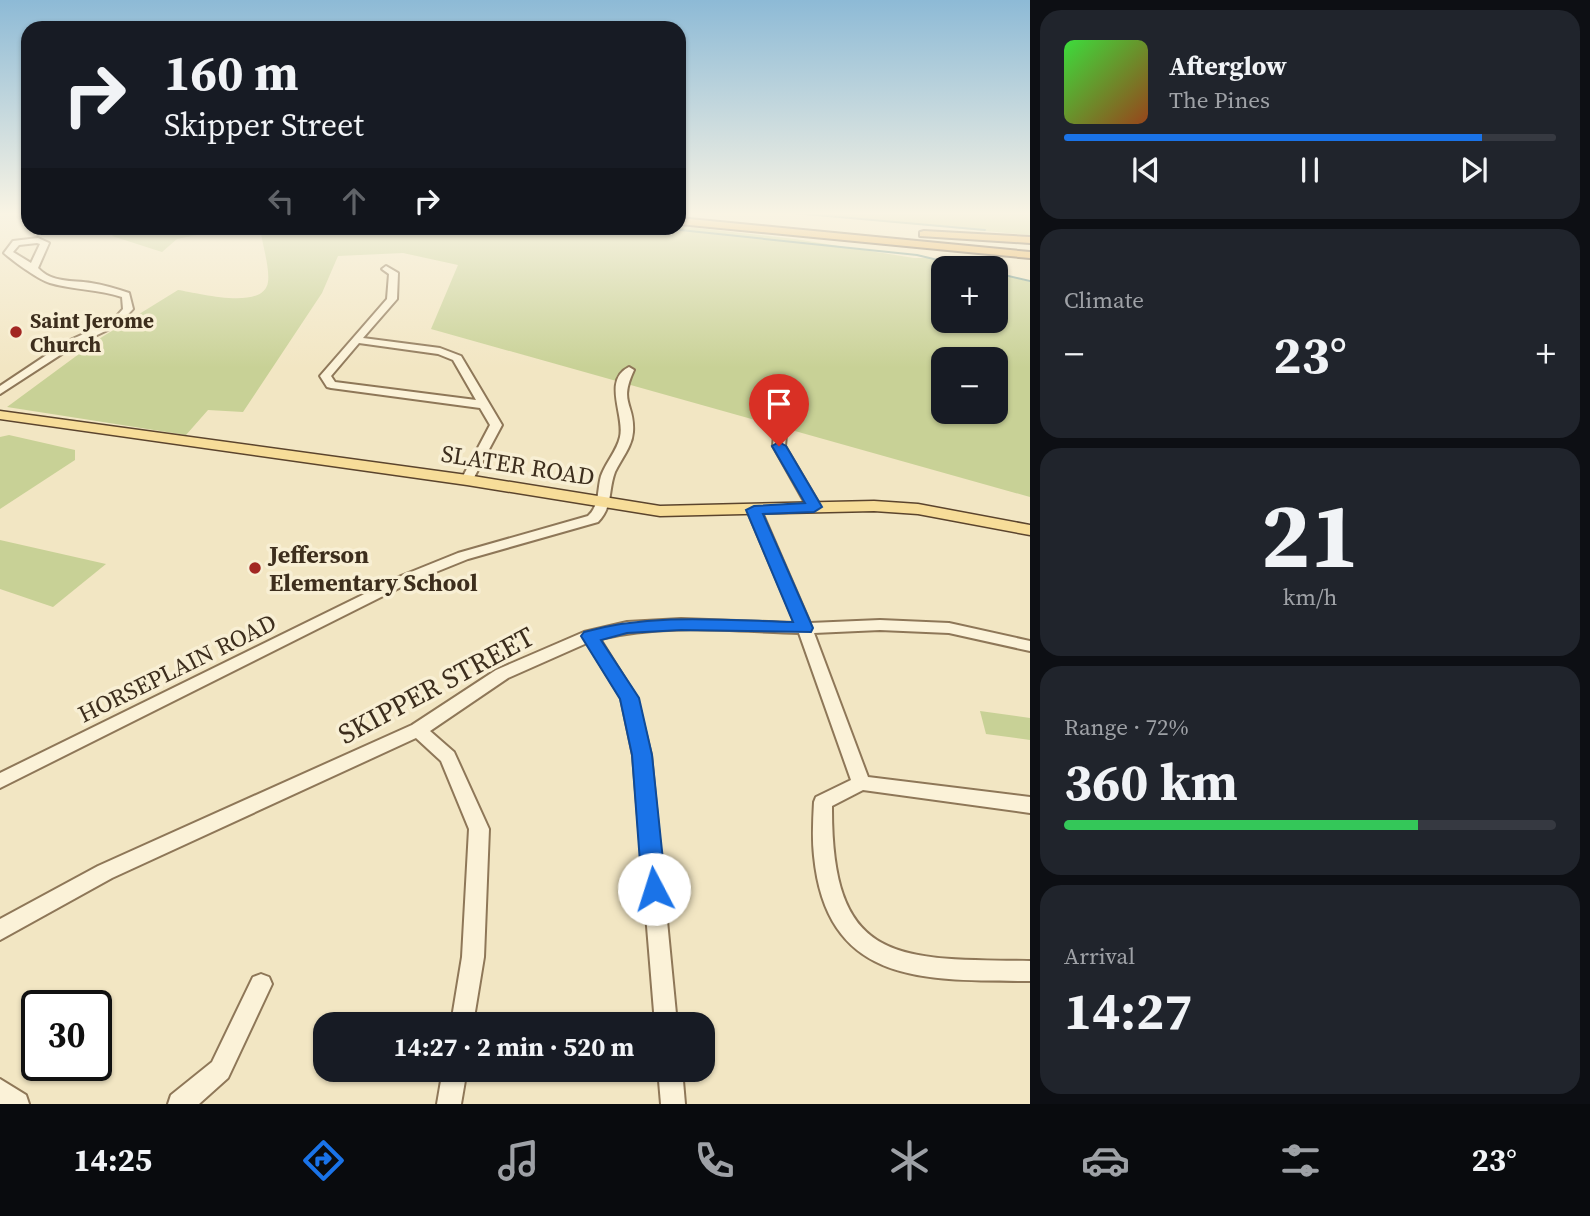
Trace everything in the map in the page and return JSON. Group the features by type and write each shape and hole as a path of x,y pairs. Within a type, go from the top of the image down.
{"main road":[{"name":"SLATER ROAD","path":"0,415 467,480 603,504 660,511 814,507 918,509 1030,530"}],"street":[{"path":"0,383 60,346 116,323 128,309 126,295 97,286 54,282 33,268"},
{"path":"386,269 394,273 392,299 325,376 331,384 485,405"},
{"path":"0,392 36,373 93,334"},
{"path":"356,340 440,351 457,358 496,425 467,480"},
{"path":"603,504 609,472 627,436 627,420 618,398 621,384 629,370"},
{"path":"780,435 779,446 814,507"},
{"name":"HORSEPLAIN ROAD","path":"0,781 406,579 463,556 593,519 600,513 603,504"},
{"path":"754,510 804,628 861,783"},
{"name":"SKIPPER STREET","path":"0,930 105,872 418,730 502,674 590,636 627,627 681,624 804,628 880,625 949,628 1030,646"},
{"path":"590,636 629,698 642,755 665,1012"},
{"path":"418,730 448,757 479,829 473,957 464,1012"},
{"path":"1030,804 861,783 823,802 823,860 831,897 849,932 878,956 914,967 1030,971"},
{"path":"180,1104 220,1070 261,984"},
{"path":"449,1104 453,1082"},
{"path":"671,1082 673,1104"},
{"path":"0,1091 17,1104"}],"green space":[{"path":"267,265 334,265 322,293 243,412 208,410 186,435 7,407 102,337 178,290 243,298 264,291 268,282"},
{"path":"456,265 931,265 931,333 1008,333 1008,276 1030,282 1030,497 431,329 458,265"},
{"path":"9,435 75,450 75,460 0,509 0,437"},
{"path":"0,540 106,564 53,607 0,589"},
{"path":"980,711 1030,718 1030,740 986,734"}],"waterway":[{"path":"1008,276 1030,281"}],"place":[{"name":"Saint Jerome Church","path":"16,332"},
{"name":"Jefferson Elementary School","path":"255,568"}],"route":[{"path":"654,889 642,755 629,698 590,636 627,627 681,624 804,628 754,510 814,507 779,446"}]}
